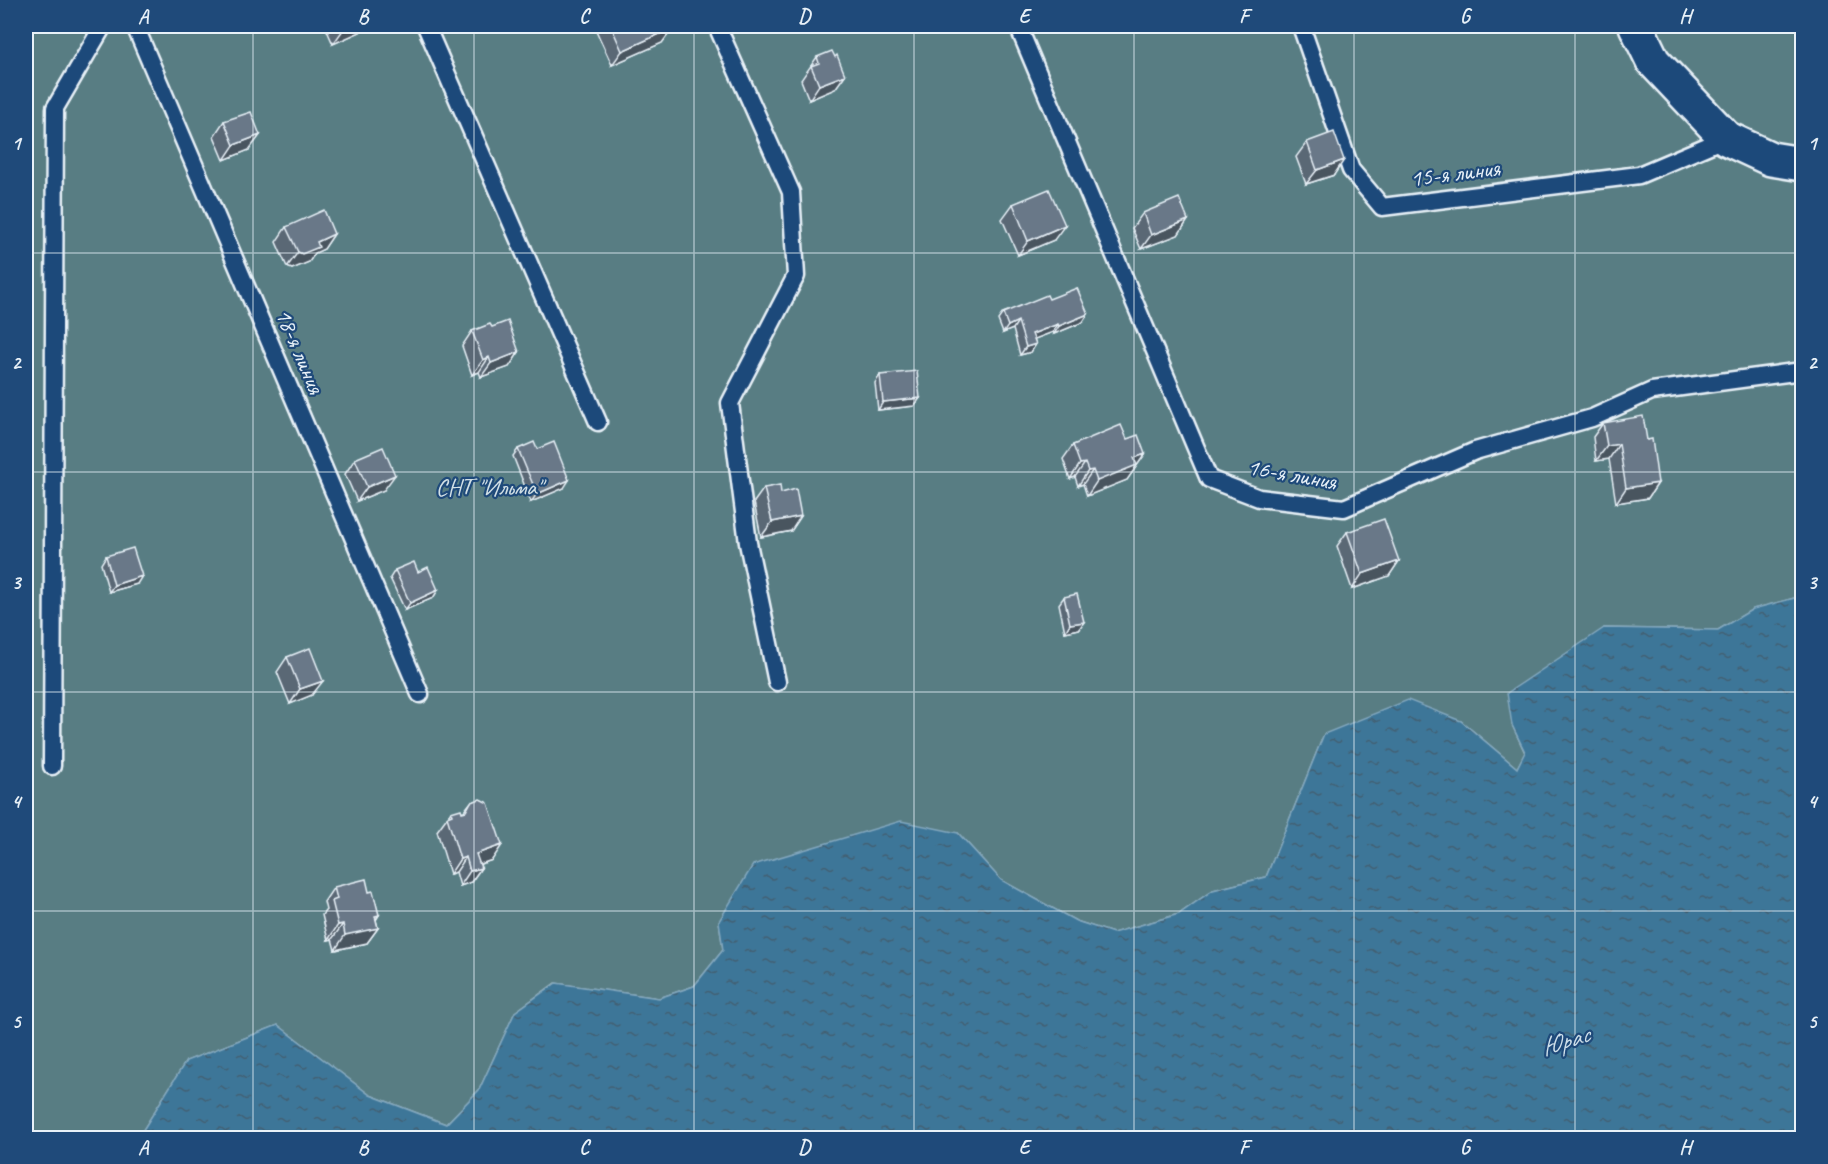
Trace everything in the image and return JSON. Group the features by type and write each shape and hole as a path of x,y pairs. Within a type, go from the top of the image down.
{"street":[{"path":"1636,26 1653,61 1726,138 1772,159 1803,164"}],"lane":[{"path":"52,766 55,108 103,26"},
{"name":"18-я линия","path":"135,26 420,694"},
{"path":"426,26 598,422"},
{"path":"717,26 791,192 796,276 730,403 748,543 777,682"},
{"name":"16-я линия","path":"1017,26 1209,479 1259,498 1344,508 1475,451 1592,418 1652,391 1803,371"},
{"name":"15-я линия","path":"1301,26 1351,170 1382,207 1639,175 1726,138"}],"green space":[{"name":"СНТ \"Ильма\"","path":"26,26 1802,26 1802,596 1753,609 1718,630 1604,628 1512,725 1525,753 1517,768 1461,721 1324,734 1266,877 1213,890 1179,914 1113,933 1076,921 1001,880 958,833 719,921 723,950 694,986 659,998 555,983 515,1012 479,1090 446,1124 370,1095 278,1025 186,1061 138,1138 26,1138"}],"water":[{"name":"Юрас","path":"1802,596 1802,1138 138,1138 186,1061 278,1025 370,1095 446,1124 479,1090 515,1012 556,983 659,998 694,986 723,950 719,921 753,865 901,821 958,833 1001,880 1076,921 1113,933 1179,914 1213,890 1266,877 1324,734 1408,700 1461,721 1517,768 1525,752 1512,725 1507,693 1604,628 1718,630 1753,609"}],"building":[{"path":"611,26 671,26 673,28 622,51"},
{"path":"832,51 835,57 837,55 845,75 819,85 811,66 819,63 817,57"},
{"path":"251,112 260,135 234,145 224,121"},
{"path":"1334,132 1344,160 1317,170 1307,142"},
{"path":"1049,189 1065,225 1028,241 1013,204"},
{"path":"1179,198 1188,220 1151,235 1143,213"},
{"path":"324,210 334,234 317,242 319,247 302,254 298,252 286,227"},
{"path":"1077,288 1088,314 1032,334 1036,344 1026,347 1018,321 1008,326 1003,313 1047,295 1049,299"},
{"path":"508,321 519,352 491,363 489,357 483,360 472,331 490,324 492,327"},
{"path":"917,371 920,398 883,402 880,375"},
{"path":"1643,416 1647,440 1652,439 1658,483 1626,488 1619,444 1607,446 1603,423"},
{"path":"1121,425 1127,439 1138,435 1145,454 1134,458 1137,465 1097,481 1093,470 1088,471 1085,463 1080,464 1073,445"},
{"path":"534,442 537,449 554,442 569,480 537,494 518,449"},
{"path":"383,447 395,475 367,487 355,459"},
{"path":"780,485 781,493 796,489 801,516 772,522 764,488"},
{"path":"1384,519 1399,561 1362,574 1347,532"},
{"path":"133,548 142,576 114,585 106,556"},
{"path":"414,562 418,572 428,567 438,590 410,603 395,570"},
{"path":"1077,594 1084,622 1070,624 1064,597"},
{"path":"310,648 323,681 300,689 287,657"},
{"path":"480,799 488,803 502,845 476,854 481,868 470,871 466,857 460,859 447,817 452,815 451,812 461,809 462,812 466,811 471,802"},
{"path":"366,879 369,892 373,891 379,915 375,916 378,928 345,935 343,924 338,925 332,901 337,899 334,887"}]}
